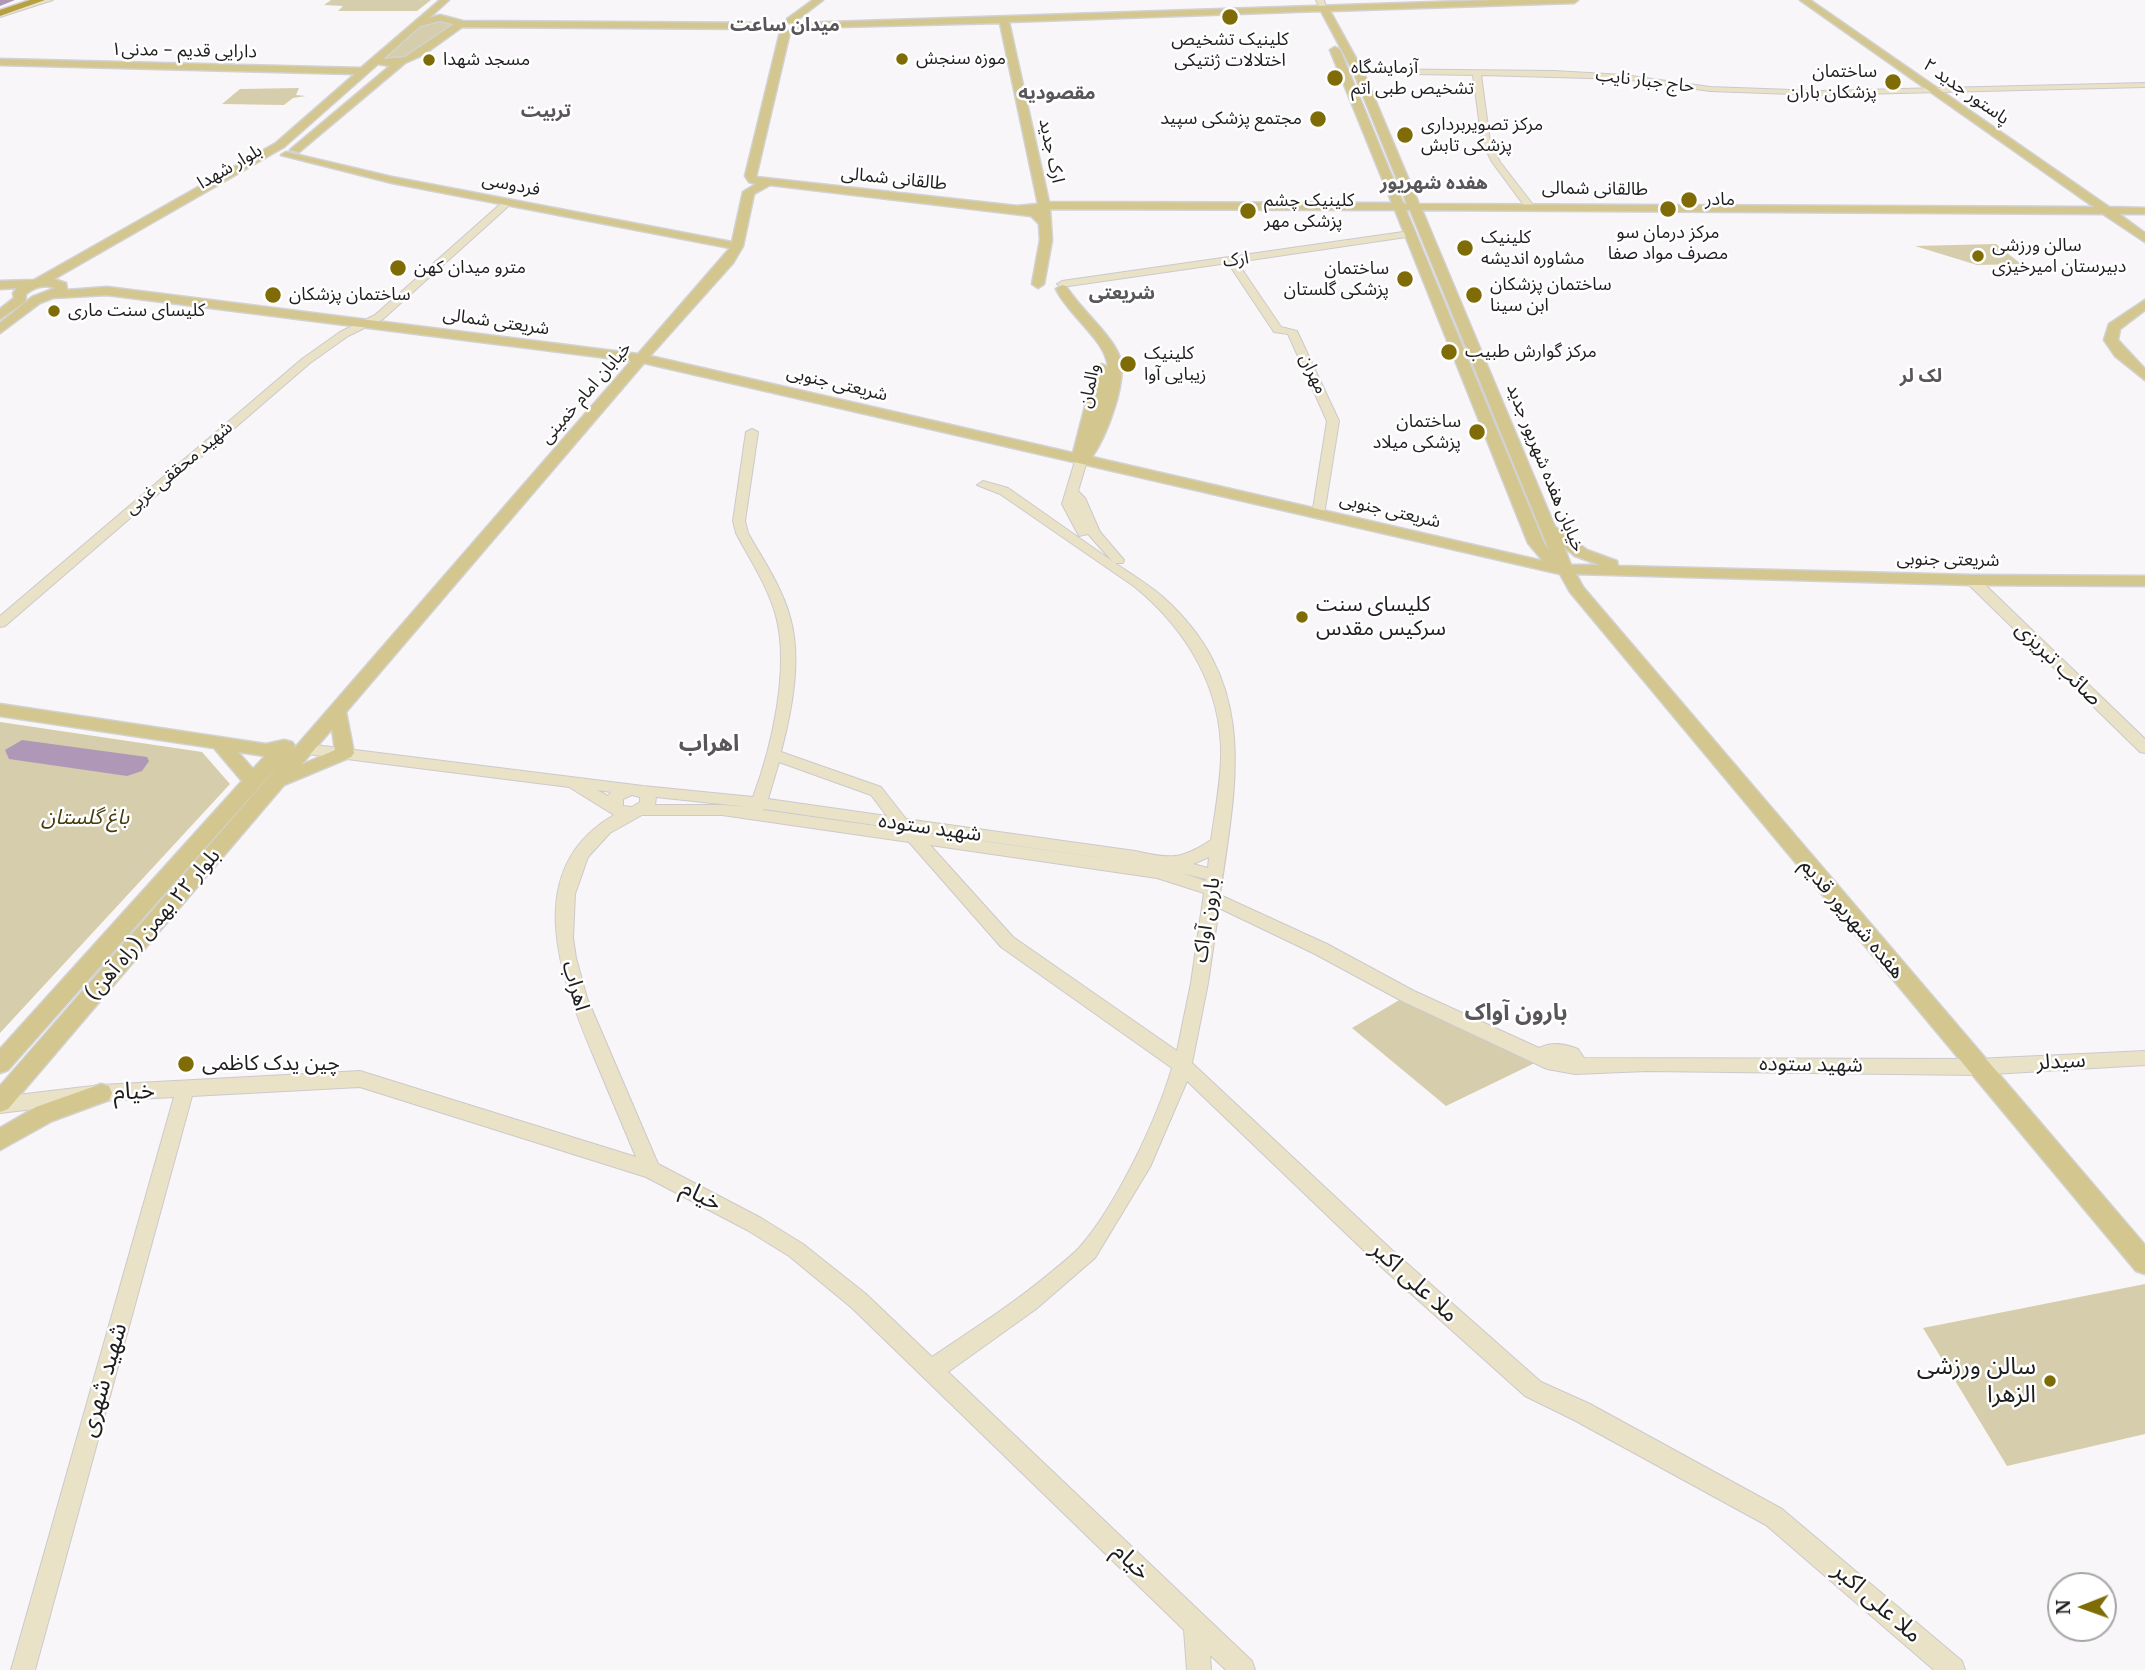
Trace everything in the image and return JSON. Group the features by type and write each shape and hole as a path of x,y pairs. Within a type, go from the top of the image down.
{"highway":[{"path":"0,12 31,0"},
{"path":"0,12 40,0"}],"main road":[{"name":"بلوار شهدا","path":"59,290 280,145 445,0"},
{"path":"446,12 456,0"},
{"path":"417,24 431,19 457,22 765,26 782,21 819,0"},
{"path":"1321,7 1574,0"},
{"name":"پاستور جدید ۲","path":"1804,0 2145,238"},
{"path":"782,21 800,26 1000,21 1321,7 1555,1"},
{"name":"خیابان هفده شهریور جدید","path":"1321,7 1340,47 1410,234 1538,547 1565,569"},
{"path":"431,12 446,12 457,22"},
{"name":"ارک جدید","path":"1000,21 1043,200 1046,224 1041,255"},
{"name":"بلوار شهدا","path":"167,225 286,155 402,61 457,22"},
{"path":"765,26 772,32 785,34 807,28 870,24"},
{"path":"766,183 753,180 750,176 785,34 800,26"},
{"name":"خیابان هفده شهریور جدید","path":"1340,47 1358,71 1551,529 1565,569"},
{"path":"376,60 388,64 402,61"},
{"name":"دارایی قدیم - مدنی۱","path":"0,62 367,71"},
{"name":"فردوسی","path":"286,155 392,180 733,245"},
{"name":"طالقانی شمالی","path":"766,183 1017,209"},
{"name":"خیابان امام خمینی","path":"307,749 640,358 729,260 749,192 766,183"},
{"path":"1408,189 1446,206"},
{"path":"1368,206 1393,191"},
{"path":"932,200 1015,202 1035,199 1368,206 1401,211 1446,206"},
{"path":"1017,209 1043,200"},
{"name":"طالقانی شمالی","path":"1446,206 2145,211"},
{"path":"1017,209 1035,213 1046,224"},
{"path":"1041,255 1040,288 1061,285"},
{"name":"والمان","path":"1041,255 1082,321 1115,360 1116,370 1093,427"},
{"name":"بلوار شهدا","path":"36,284 88,269"},
{"path":"88,269 107,291"},
{"path":"0,285 51,282 59,290 36,300 0,329"},
{"path":"0,315 20,298 21,290 36,284"},
{"name":"والمان","path":"1040,288 1089,341 1102,362 1089,454 1081,461"},
{"name":"شریعتی شمالی","path":"59,290 107,291 640,358"},
{"path":"0,297 20,298"},
{"path":"2145,304 2114,327 2111,340 2120,353 2145,376"},
{"path":"2145,315 2128,332 2126,344 2145,369"},
{"name":"شریعتی جنوبی","path":"640,358 1081,461 1565,569 1972,580 2145,581"},
{"path":"1551,529 1581,553 1629,569"},
{"name":"هفده شهریور قدیم","path":"1565,569 1576,589 1639,667 2145,1263"},
{"path":"0,698 276,738 284,746"},
{"path":"0,710 266,750 284,746 307,749"},
{"path":"278,783 345,752 338,713"},
{"path":"219,742 252,781"},
{"name":"بلوار ۲۲ بهمن (راه آهن)","path":"0,1064 9,1048 284,746"},
{"name":"بلوار ۲۲ بهمن (راه آهن)","path":"3,1096 307,749"},
{"path":"0,1140 44,1114 102,1093"}],"street":[{"path":"0,12 49,0"},
{"name":"حاج جبار نایب","path":"1358,71 1624,76 1727,90 1819,93 2145,85"},
{"path":"1477,72 1490,152 1530,206"},
{"name":"شهید محققی غربی","path":"0,623 306,361 344,334 379,317 508,202"},
{"name":"ارک","path":"1061,285 1410,234"},
{"name":"مهران","path":"1231,261 1278,330 1292,331 1331,415 1332,432 1318,514"},
{"path":"752,432 738,521 780,608 789,641 773,755 756,809"},
{"name":"والمان","path":"1081,461 1074,494 1069,498 1070,510 1097,554"},
{"name":"بارون آواک","path":"932,1370 1032,1301 1087,1254 1147,1154 1182,1065 1213,888 1229,761 1227,726 1219,697 1194,640 1177,617 1132,577 1119,572 1004,491 983,485"},
{"path":"1074,494 1079,498 1094,533 1129,570 1132,577"},
{"name":"صائب تبریزی","path":"1972,580 2145,748"},
{"name":"شهید ستوده","path":"307,749 638,790 916,839 1162,865"},
{"path":"773,755 876,791 902,824"},
{"path":"564,781 628,809 649,800 638,790"},
{"name":"اهراب","path":"638,790 616,796 628,809 584,847 571,877 563,924 568,971 586,1024 651,1170"},
{"name":"شهید ستوده","path":"628,809 756,809 902,824 1162,865 1213,888 1408,996 1508,1041 1573,1060 1647,1064 1976,1067"},
{"name":"ملا علی اکبر","path":"916,839 1007,942 1182,1065 1347,1221 1533,1389 1582,1412 1774,1517 1953,1670"},
{"path":"1162,865 1196,858 1219,843"},
{"name":"سیدلر","path":"1976,1067 2145,1058"},
{"name":"خیام","path":"3,1096 360,1079 651,1170 754,1224 796,1250 859,1301 1243,1670"},
{"name":"شهید شهری","path":"23,1670 185,1089"},
{"path":"1196,1625 1199,1670"}],"green space":[{"path":"331,0 431,0 417,11 338,11 343,6 324,5"},
{"path":"440,21 453,25 397,61 380,60 422,24"},
{"path":"299,88 296,95 306,96 293,98 284,105 222,104 240,89"},
{"name":"سالن ورزشی دبیرستان امیرخیزی","path":"1996,244 2021,264 1977,265 1915,246"},
{"name":"باغ گلستان","path":"0,722 202,752 230,784 0,1033"},
{"path":"1401,999 1541,1060 1446,1106 1352,1028"},
{"name":"سالن ورزشی الزهرا","path":"2145,1284 2145,1434 2007,1466 1923,1328"}],"shaded area":[{"path":"22,740 147,757 149,761 142,771 127,776 9,759 5,750"}],"waterway":[{"path":"0,3 10,0"}],"place":[{"name":"کلینیک تشخیص اختلالات ژنتیکی","path":"1230,17"},
{"name":"موزه سنجش","path":"902,59"},
{"name":"مسجد شهدا","path":"429,60"},
{"name":"آزمایشگاه تشخیص طبی اتم","path":"1335,78"},
{"name":"ساختمان پزشکان باران","path":"1893,82"},
{"name":"مجتمع پزشکی سپید","path":"1318,119"},
{"name":"مرکز تصویربرداری پزشکی تابش","path":"1405,135"},
{"name":"مادر","path":"1689,200"},
{"name":"مرکز درمان سو مصرف مواد صفا","path":"1668,209"},
{"name":"کلینیک چشم پزشکی مهر","path":"1248,211"},
{"name":"کلینیک مشاوره اندیشه","path":"1465,248"},
{"name":"سالن ورزشی دبیرستان امیرخیزی","path":"1978,256"},
{"name":"مترو میدان کهن","path":"398,268"},
{"name":"ساختمان پزشکی گلستان","path":"1405,279"},
{"name":"ساختمان پزشکان","path":"273,295"},
{"name":"ساختمان پزشکان ابن سینا","path":"1474,295"},
{"name":"کلیسای سنت ماری","path":"54,311"},
{"name":"مرکز گوارش طبیب","path":"1449,352"},
{"name":"کلینیک زیبایی آوا","path":"1128,364"},
{"name":"ساختمان پزشکی میلاد","path":"1477,432"},
{"name":"کلیسای سنت سرکیس مقدس","path":"1302,617"},
{"name":"چین یدک کاظمی","path":"186,1064"},
{"name":"سالن ورزشی الزهرا","path":"2050,1381"}],"district":[{"name":"میدان ساعت","path":"785,26"},
{"name":"مقصودیه","path":"1057,94"},
{"name":"تربیت","path":"546,112"},
{"name":"هفده شهریور","path":"1434,184"},
{"name":"شریعتی","path":"1122,294"},
{"name":"لک لر","path":"1921,377"},
{"name":"اهراب","path":"709,744"},
{"name":"بارون آواک","path":"1516,1013"}]}
